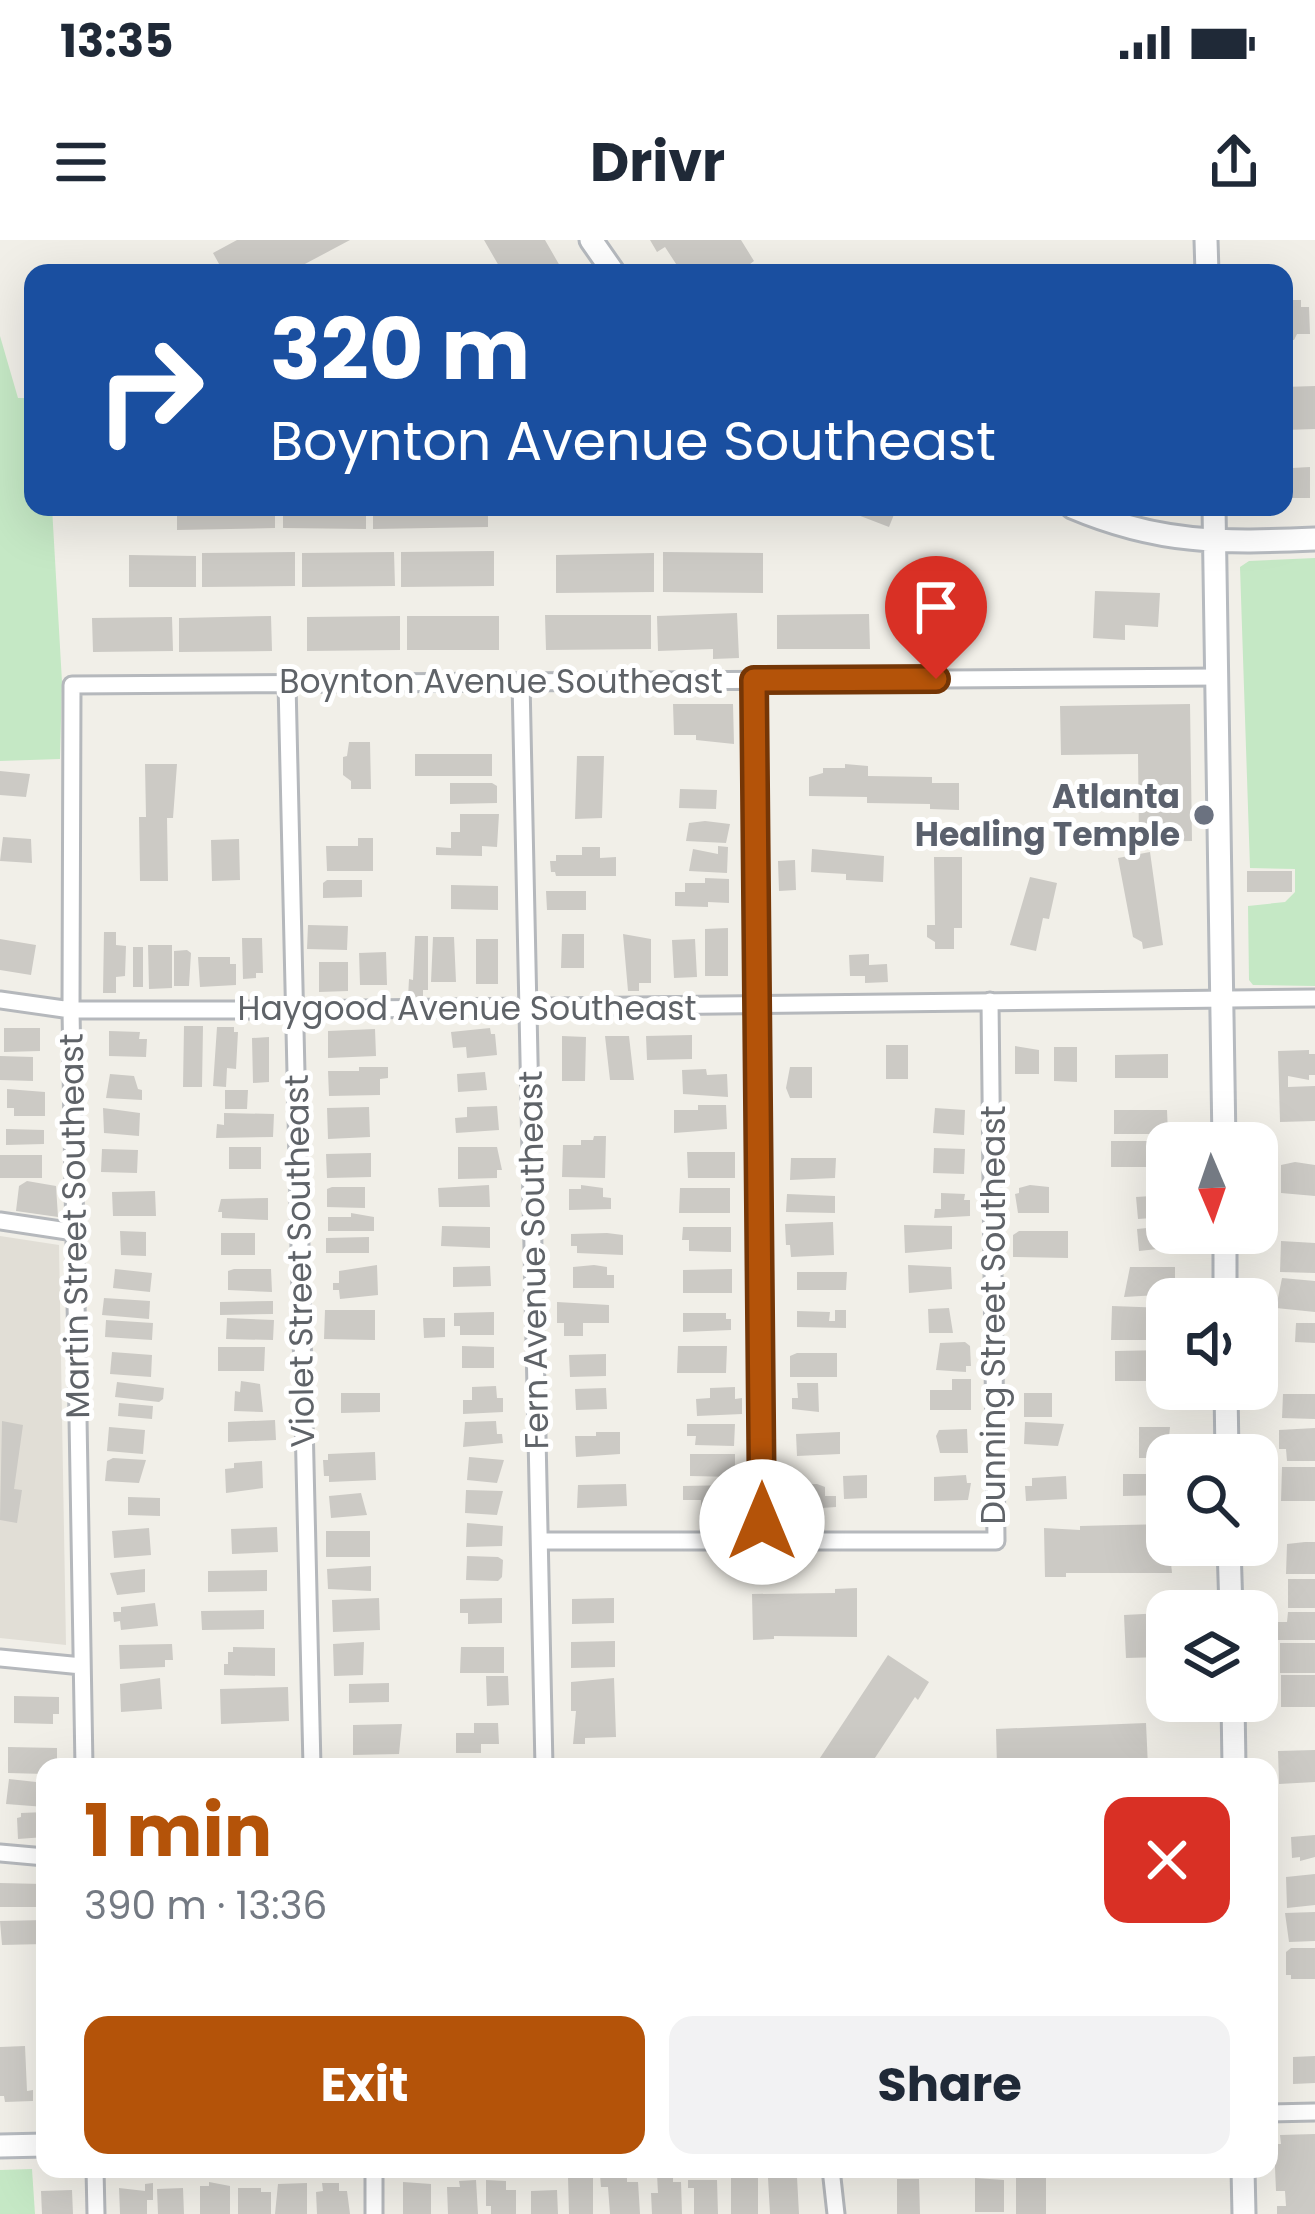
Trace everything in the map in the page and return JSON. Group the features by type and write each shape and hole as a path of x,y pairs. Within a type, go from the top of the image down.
{"main road":[{"path":"1099,516 1146,532 1214,543 1315,539"},
{"path":"1214,516 1224,1122"},
{"path":"1233,1722 1234,1758"},
{"path":"0,2146 36,2145"},
{"path":"1243,2178 1244,2214"}],"street":[{"name":"Boynton Avenue Southeast","path":"72,685 1218,677"},
{"path":"540,1541 762,1541 754,680"},
{"name":"Fern Avenue Southeast","path":"521,681 544,1758"},
{"name":"Violet Street Southeast","path":"287,683 312,1758"},
{"name":"Martin Street Southeast","path":"72,685 71,1010 84,1758"},
{"name":"Haygood Avenue Southeast","path":"0,1000 71,1010 295,1010 1315,998"},
{"name":"Dunning Street Southeast","path":"762,1541 996,1541 990,1001"},
{"path":"0,1221 74,1232"},
{"path":"0,1658 82,1666"},
{"path":"0,1852 36,1856"},
{"path":"1278,2113 1315,2111"},
{"path":"94,2178 96,2214"},
{"path":"374,2178 374,2214"},
{"path":"833,2178 836,2214"}],"shaded area":[{"path":"0,1236 59,1245 66,1645 0,1638"}],"green space":[{"path":"0,336 18,398 24,398 24,516 53,516 62,682 60,759 0,761"},
{"path":"1315,558 1315,986 1253,985 1249,980 1248,906 1285,902 1295,892 1295,869 1250,868 1240,567 1249,561"},
{"path":"32,2169 35,2214 0,2214 0,2170"}],"building":[{"path":"237,240 350,240 305,264 219,264 213,253"},
{"path":"484,240 545,240 559,264 498,264"},
{"path":"650,240 741,240 754,261 676,264 665,247 657,252"},
{"path":"1293,300 1301,300 1301,307 1309,307 1310,334 1297,334 1294,340"},
{"path":"1315,386 1315,429 1293,430 1293,387"},
{"path":"1310,467 1310,498 1293,498 1293,468"},
{"path":"177,516 275,516 275,528 177,530"},
{"path":"283,516 366,516 366,529 283,528"},
{"path":"373,516 488,516 488,527 373,529"},
{"path":"860,516 893,516 889,527"},
{"path":"494,551 494,586 401,587 401,552"},
{"path":"295,552 295,586 202,587 202,553"},
{"path":"394,552 395,586 302,587 302,553"},
{"path":"663,552 763,553 763,593 663,592"},
{"path":"654,553 654,592 556,593 556,555"},
{"path":"129,555 196,556 196,587 129,587"},
{"path":"1095,591 1160,593 1158,627 1125,625 1125,640 1093,638"},
{"path":"737,613 739,658 713,659 713,649 658,651 657,616"},
{"path":"869,614 870,649 777,649 777,615"},
{"path":"545,615 651,615 651,649 546,650"},
{"path":"271,616 272,651 179,652 179,618"},
{"path":"400,616 400,650 307,651 307,617"},
{"path":"407,616 499,616 499,650 407,650"},
{"path":"172,617 173,651 93,652 92,618"},
{"path":"673,704 733,704 734,744 674,735"},
{"path":"1190,704 1192,841 1139,842 1138,754 1061,755 1060,706"},
{"path":"349,742 370,742 371,789 351,789 351,781 343,775"},
{"path":"415,754 492,754 492,776 415,776"},
{"path":"577,756 604,756 602,818 575,819"},
{"path":"145,764 177,764 173,818 167,818 168,881 140,881 139,817 146,817"},
{"path":"845,764 868,766 868,776 932,777 932,783 959,783 959,810 930,809 930,804 867,803 867,797 809,796 809,777 823,773 823,768 845,768"},
{"path":"0,771 30,774 26,797 0,795"},
{"path":"450,783 492,783 497,786 497,803 450,804"},
{"path":"680,789 717,790 716,809 679,808"},
{"path":"460,814 499,814 497,847 482,846 482,856 436,855 436,847 451,848 451,832 460,832"},
{"path":"689,823 730,824 726,843 686,841"},
{"path":"3,837 31,839 32,863 0,861"},
{"path":"358,838 373,838 373,871 327,871 326,846 358,846"},
{"path":"239,839 240,880 212,881 211,840"},
{"path":"718,846 728,847 727,873 689,871 693,849 718,854"},
{"path":"582,847 600,847 600,858 616,857 616,876 556,876 551,872 550,861 556,861 556,855 582,855"},
{"path":"812,849 884,856 883,882 811,872"},
{"path":"1150,852 1163,945 1143,949 1142,942 1133,937 1118,858"},
{"path":"934,857 962,857 962,928 954,928 954,949 935,949 935,942 927,937 927,925 935,925"},
{"path":"795,860 796,890 779,891 778,861"},
{"path":"1247,871 1292,871 1292,892 1247,892"},
{"path":"1030,877 1057,883 1036,951 1010,945"},
{"path":"705,878 729,879 729,903 675,906 675,892 685,892 685,883 705,883"},
{"path":"327,880 362,880 362,897 323,898"},
{"path":"451,885 498,886 498,910 451,909"},
{"path":"546,891 586,891 586,910 547,910"},
{"path":"308,925 348,926 347,950 307,949"},
{"path":"728,928 728,976 705,976 705,929"},
{"path":"104,932 116,932 116,945 126,946 125,976 116,977 116,993 103,993"},
{"path":"562,934 584,934 584,968 561,968"},
{"path":"623,934 651,939 651,983 639,983 639,991 628,991"},
{"path":"415,936 428,936 428,990 423,990 423,999 408,998"},
{"path":"433,937 454,937 456,982 431,982"},
{"path":"242,938 262,938 263,973 256,973 256,978 243,979"},
{"path":"0,939 36,945 31,975 0,970"},
{"path":"476,939 498,939 498,984 476,984"},
{"path":"695,939 697,977 674,978 672,940"},
{"path":"148,945 172,945 172,988 149,989"},
{"path":"133,947 143,947 143,987 133,987"},
{"path":"174,951 191,953 189,986 174,986"},
{"path":"386,952 387,985 360,985 359,953"},
{"path":"869,954 869,965 887,964 888,982 865,983 865,976 850,976 849,955"},
{"path":"198,957 230,957 230,964 236,964 236,985 200,987"},
{"path":"319,962 348,962 348,991 319,992"},
{"path":"184,1026 203,1026 202,1087 183,1087"},
{"path":"217,1027 234,1027 238,1032 236,1069 227,1068 226,1087 213,1086"},
{"path":"4,1028 40,1028 40,1051 4,1052"},
{"path":"490,1028 497,1055 467,1058 466,1047 453,1048 451,1032"},
{"path":"375,1029 376,1056 328,1058 328,1031"},
{"path":"109,1031 140,1032 139,1039 147,1039 146,1057 109,1056"},
{"path":"692,1035 692,1059 647,1060 646,1036"},
{"path":"562,1036 586,1037 585,1081 562,1081"},
{"path":"605,1036 629,1036 634,1080 610,1080"},
{"path":"269,1037 269,1082 253,1083 252,1038"},
{"path":"886,1045 908,1045 908,1079 886,1079"},
{"path":"1015,1046 1039,1050 1039,1074 1015,1074"},
{"path":"1054,1047 1077,1047 1077,1082 1054,1081"},
{"path":"1278,1051 1315,1054 1315,1075 1309,1075 1309,1080 1288,1076 1288,1087 1315,1086 1315,1121 1280,1122"},
{"path":"1168,1054 1168,1078 1115,1078 1115,1055"},
{"path":"0,1056 33,1057 33,1081 0,1080"},
{"path":"359,1067 388,1067 388,1078 380,1079 380,1095 329,1096 328,1071 359,1071"},
{"path":"790,1067 812,1067 812,1098 790,1098 786,1088"},
{"path":"706,1069 707,1075 727,1074 728,1097 683,1094 682,1070"},
{"path":"485,1072 487,1090 458,1092 457,1074"},
{"path":"110,1074 134,1076 142,1100 106,1098"},
{"path":"7,1089 45,1092 45,1116 14,1116 14,1108 7,1108"},
{"path":"225,1090 248,1090 247,1109 225,1109"},
{"path":"698,1105 726,1105 727,1129 674,1133 674,1110 698,1110"},
{"path":"497,1106 499,1130 456,1133 455,1118 467,1117 467,1107"},
{"path":"369,1107 370,1137 328,1139 327,1108"},
{"path":"103,1108 140,1113 139,1136 104,1133"},
{"path":"935,1108 965,1110 964,1135 933,1133"},
{"path":"1114,1110 1167,1110 1168,1122 1146,1122 1146,1134 1114,1134"},
{"path":"224,1113 274,1114 273,1137 216,1138 217,1124 224,1125"},
{"path":"6,1129 44,1130 44,1144 6,1145"},
{"path":"606,1136 605,1178 562,1177 563,1145 581,1145 581,1140"},
{"path":"1111,1141 1146,1141 1146,1167 1111,1167"},
{"path":"229,1147 261,1147 261,1169 229,1169"},
{"path":"458,1147 497,1147 502,1170 497,1170 497,1178 458,1179"},
{"path":"934,1148 965,1149 964,1174 933,1173"},
{"path":"102,1149 138,1150 137,1173 101,1172"},
{"path":"687,1152 735,1152 735,1178 688,1178"},
{"path":"371,1153 371,1177 327,1178 326,1154"},
{"path":"0,1155 42,1155 42,1178 0,1178"},
{"path":"791,1158 836,1158 835,1178 790,1180"},
{"path":"1281,1165 1315,1165 1315,1196 1281,1193"},
{"path":"27,1181 56,1186 58,1217 16,1211 19,1186"},
{"path":"489,1185 490,1207 439,1207 438,1188"},
{"path":"581,1185 603,1188 603,1197 611,1198 611,1209 569,1210 569,1189 581,1189"},
{"path":"1030,1185 1049,1187 1049,1213 1018,1213 1015,1194"},
{"path":"365,1187 365,1208 327,1207 327,1189"},
{"path":"680,1188 730,1188 730,1213 679,1213"},
{"path":"155,1191 156,1216 113,1216 112,1192"},
{"path":"941,1193 965,1194 970,1216 934,1218 935,1209 941,1209"},
{"path":"787,1194 835,1196 835,1213 786,1212"},
{"path":"1146,1196 1146,1218 1138,1219 1136,1197"},
{"path":"268,1198 268,1220 222,1218 218,1212 221,1199"},
{"path":"351,1213 374,1217 374,1231 328,1231 328,1217 351,1217"},
{"path":"833,1222 834,1255 791,1257 785,1224"},
{"path":"904,1225 952,1226 952,1249 905,1253"},
{"path":"442,1226 490,1227 490,1248 441,1246"},
{"path":"683,1227 731,1227 731,1252 689,1251 689,1240 682,1240"},
{"path":"1146,1228 1146,1250 1139,1251 1137,1229"},
{"path":"120,1231 146,1232 146,1256 121,1255"},
{"path":"1068,1231 1068,1258 1013,1257 1013,1235"},
{"path":"221,1233 255,1233 255,1255 221,1255"},
{"path":"571,1234 623,1235 623,1255 577,1253 577,1246 571,1246"},
{"path":"369,1237 369,1253 326,1253 326,1238"},
{"path":"1281,1241 1315,1243 1315,1273 1280,1272"},
{"path":"377,1265 378,1295 340,1299 339,1290 333,1290 333,1283 339,1283 339,1271"},
{"path":"908,1265 951,1267 952,1289 909,1293"},
{"path":"490,1266 491,1286 453,1287 453,1267"},
{"path":"573,1267 607,1267 607,1275 614,1275 614,1288 573,1288"},
{"path":"1130,1267 1175,1267 1175,1278 1146,1278 1146,1296 1124,1297"},
{"path":"115,1269 152,1273 150,1292 113,1288"},
{"path":"271,1269 272,1292 228,1290 228,1271"},
{"path":"732,1269 732,1293 683,1293 683,1270"},
{"path":"797,1272 847,1272 846,1290 797,1290"},
{"path":"1282,1278 1315,1281 1315,1312 1278,1308"},
{"path":"104,1298 150,1301 149,1319 102,1315"},
{"path":"273,1301 273,1314 220,1315 220,1302"},
{"path":"557,1302 609,1305 609,1323 583,1323 583,1336 564,1336 564,1323 557,1323"},
{"path":"1112,1306 1146,1307 1146,1340 1111,1340"},
{"path":"949,1308 953,1333 929,1333 928,1309"},
{"path":"325,1310 375,1310 375,1340 324,1339"},
{"path":"835,1310 846,1310 846,1328 797,1327 797,1311 830,1312 829,1321 835,1321"},
{"path":"494,1312 494,1335 460,1335 460,1326 454,1326 454,1313"},
{"path":"683,1313 726,1313 731,1330 683,1332"},
{"path":"227,1318 274,1320 273,1340 226,1339"},
{"path":"423,1318 445,1318 445,1337 424,1338"},
{"path":"106,1320 153,1323 152,1340 105,1337"},
{"path":"1296,1323 1315,1323 1315,1343 1295,1342"},
{"path":"940,1343 970,1346 971,1366 966,1366 966,1372 936,1370"},
{"path":"462,1346 494,1347 494,1368 462,1368"},
{"path":"678,1346 727,1346 726,1373 677,1373"},
{"path":"218,1347 265,1347 264,1371 218,1371"},
{"path":"1146,1350 1146,1381 1115,1381 1115,1351"},
{"path":"112,1352 152,1355 151,1377 110,1374"},
{"path":"837,1353 837,1377 790,1377 790,1356"},
{"path":"606,1354 606,1376 570,1377 569,1355"},
{"path":"952,1379 971,1379 971,1410 930,1410 930,1390 952,1390"},
{"path":"241,1381 260,1384 263,1412 234,1411"},
{"path":"117,1382 164,1388 163,1399 115,1397"},
{"path":"797,1383 818,1383 819,1412 792,1409 792,1398 798,1398"},
{"path":"496,1386 497,1398 503,1398 503,1412 463,1414 463,1400 472,1400 472,1387"},
{"path":"735,1387 735,1399 742,1398 742,1414 697,1416 696,1399 710,1398 710,1388"},
{"path":"606,1388 607,1409 576,1410 575,1389"},
{"path":"341,1393 380,1393 380,1412 341,1413"},
{"path":"1024,1393 1052,1393 1052,1417 1024,1417"},
{"path":"1283,1394 1315,1394 1315,1419 1282,1418"},
{"path":"119,1403 153,1406 152,1419 118,1416"},
{"path":"275,1420 276,1440 228,1442 228,1422"},
{"path":"2,1421 23,1425 14,1489 22,1490 17,1523 0,1520"},
{"path":"496,1421 503,1443 463,1447 465,1422"},
{"path":"1025,1422 1064,1424 1058,1446 1024,1444"},
{"path":"687,1424 735,1424 734,1446 695,1445 696,1436 687,1436"},
{"path":"109,1427 145,1430 143,1454 107,1451"},
{"path":"1139,1427 1170,1427 1169,1434 1146,1434 1146,1458 1139,1458"},
{"path":"1315,1428 1315,1461 1287,1461 1286,1449 1279,1449 1279,1430"},
{"path":"967,1429 968,1453 940,1453 939,1430"},
{"path":"596,1432 620,1432 620,1454 576,1457 575,1436 596,1436"},
{"path":"840,1432 840,1454 797,1456 796,1434"},
{"path":"375,1452 376,1480 329,1482 329,1476 324,1476 323,1460 328,1460 328,1454"},
{"path":"690,1454 735,1454 735,1477 690,1476"},
{"path":"469,1457 504,1460 497,1483 467,1480"},
{"path":"146,1460 139,1483 105,1481 107,1461"},
{"path":"262,1461 263,1488 226,1493 225,1469 234,1468 234,1463"},
{"path":"1282,1467 1315,1467 1315,1501 1281,1501"},
{"path":"1123,1474 1146,1474 1146,1495 1123,1496"},
{"path":"867,1475 867,1498 844,1499 843,1476"},
{"path":"966,1475 971,1483 968,1500 934,1501 934,1477"},
{"path":"1066,1476 1067,1499 1026,1501 1025,1486 1032,1486 1032,1478"},
{"path":"626,1484 627,1506 577,1508 578,1485"},
{"path":"735,1485 735,1507 701,1508 701,1500 683,1500 683,1486"},
{"path":"791,1485 825,1487 825,1496 836,1496 836,1507 792,1510"},
{"path":"466,1490 503,1491 497,1515 465,1513"},
{"path":"361,1493 367,1515 331,1518 329,1496"},
{"path":"128,1497 160,1498 160,1516 128,1515"},
{"path":"467,1523 503,1526 502,1546 466,1547"},
{"path":"1146,1524 1146,1566 1171,1566 1172,1573 1045,1577 1044,1528 1080,1530 1080,1526"},
{"path":"277,1527 278,1552 232,1554 231,1529"},
{"path":"149,1528 151,1555 114,1558 112,1531"},
{"path":"326,1531 370,1531 370,1557 326,1557"},
{"path":"1315,1542 1315,1574 1286,1574 1287,1544"},
{"path":"467,1556 503,1560 502,1577 498,1581 466,1580"},
{"path":"371,1566 371,1591 328,1589 327,1569"},
{"path":"145,1569 145,1592 117,1595 110,1573"},
{"path":"267,1570 267,1591 208,1592 208,1571"},
{"path":"1288,1579 1315,1579 1315,1608 1288,1608"},
{"path":"857,1588 857,1637 753,1640 752,1594 835,1593 835,1589"},
{"path":"379,1598 380,1630 333,1632 332,1600"},
{"path":"502,1598 502,1623 468,1624 468,1613 460,1613 460,1599"},
{"path":"614,1598 614,1623 572,1624 572,1599"},
{"path":"155,1603 158,1626 121,1630 120,1621 114,1622 113,1612 121,1612 121,1607"},
{"path":"264,1610 264,1629 202,1630 201,1611"},
{"path":"1288,1612 1315,1612 1315,1640 1278,1640 1278,1622 1287,1622"},
{"path":"1146,1614 1146,1657 1126,1658 1124,1615"},
{"path":"615,1641 615,1667 571,1668 571,1642"},
{"path":"364,1642 363,1675 334,1676 333,1644"},
{"path":"1280,1643 1315,1643 1315,1673 1280,1673"},
{"path":"172,1644 173,1660 165,1660 165,1667 120,1669 119,1645"},
{"path":"233,1647 275,1648 275,1676 224,1675"},
{"path":"461,1647 504,1647 504,1673 460,1673"},
{"path":"888,1655 929,1682 875,1758 820,1758"},
{"path":"1281,1675 1315,1675 1315,1707 1281,1707"},
{"path":"486,1676 508,1676 509,1705 487,1706"},
{"path":"160,1678 162,1709 121,1712 120,1684"},
{"path":"614,1678 616,1737 585,1738 585,1744 573,1744 576,1711 571,1711 571,1682"},
{"path":"389,1683 389,1702 349,1703 349,1684"},
{"path":"288,1687 289,1721 221,1724 220,1689"},
{"path":"14,1696 59,1697 59,1714 53,1714 53,1724 14,1723"},
{"path":"474,1723 498,1723 499,1744 481,1744 481,1753 456,1753 456,1733 474,1733"},
{"path":"1146,1723 1148,1758 997,1758 996,1729"},
{"path":"402,1724 399,1754 353,1755 353,1725"},
{"path":"8,1747 57,1748 57,1758 36,1758 36,1774 8,1773"},
{"path":"1315,1750 1315,1782 1279,1784 1278,1751"},
{"path":"9,1779 36,1782 36,1806 6,1804"},
{"path":"36,1812 36,1838 18,1839 21,1813"},
{"path":"1315,1835 1315,1857 1292,1858 1291,1837"},
{"path":"1315,1874 1315,1905 1287,1908 1286,1877"},
{"path":"0,1883 36,1884 36,1907 0,1907"},
{"path":"1315,1912 1315,1941 1289,1942 1285,1913"},
{"path":"36,1920 36,1944 2,1945 0,1921"},
{"path":"1315,1948 1315,1979 1286,1975 1286,1952"},
{"path":"25,2046 27,2091 33,2090 33,2101 5,2102 0,2096 0,2047"},
{"path":"1315,2056 1315,2083 1293,2084 1293,2057"},
{"path":"1315,2134 1315,2214 1277,2214 1277,2206 1286,2206 1285,2191 1276,2191 1280,2135"},
{"path":"568,2178 593,2178 593,2214 569,2214"},
{"path":"600,2178 638,2182 640,2214 610,2214 608,2187 601,2187"},
{"path":"657,2178 681,2182 682,2214 652,2214 651,2193 658,2193"},
{"path":"731,2178 758,2178 758,2214 731,2214"},
{"path":"768,2178 797,2178 799,2214 770,2214"},
{"path":"975,2178 1004,2180 1004,2212 975,2212"},
{"path":"1016,2178 1046,2178 1046,2214 1016,2214"},
{"path":"897,2179 919,2179 920,2214 897,2214"},
{"path":"476,2180 478,2214 448,2214 447,2187"},
{"path":"486,2180 506,2181 506,2190 516,2190 516,2214 491,2214 491,2206 486,2206"},
{"path":"688,2180 717,2180 718,2214 694,2214 694,2188 688,2188"},
{"path":"209,2182 230,2186 230,2214 200,2214 200,2186 209,2186"},
{"path":"403,2182 431,2184 431,2214 403,2214"},
{"path":"153,2183 147,2214 120,2214 119,2188 145,2191 145,2184"},
{"path":"307,2183 307,2214 275,2214 278,2184"},
{"path":"322,2183 339,2183 339,2191 347,2191 350,2214 317,2214 316,2192 323,2191"},
{"path":"183,2188 184,2214 158,2214 157,2189"},
{"path":"238,2188 271,2192 271,2214 238,2214"},
{"path":"72,2190 73,2214 42,2214 41,2191"},
{"path":"557,2190 558,2214 531,2214 531,2191"}],"place":[{"name":"Atlanta Healing Temple","path":"1204,815"}],"route":[{"path":"762,1522 754,680 936,679"}]}
